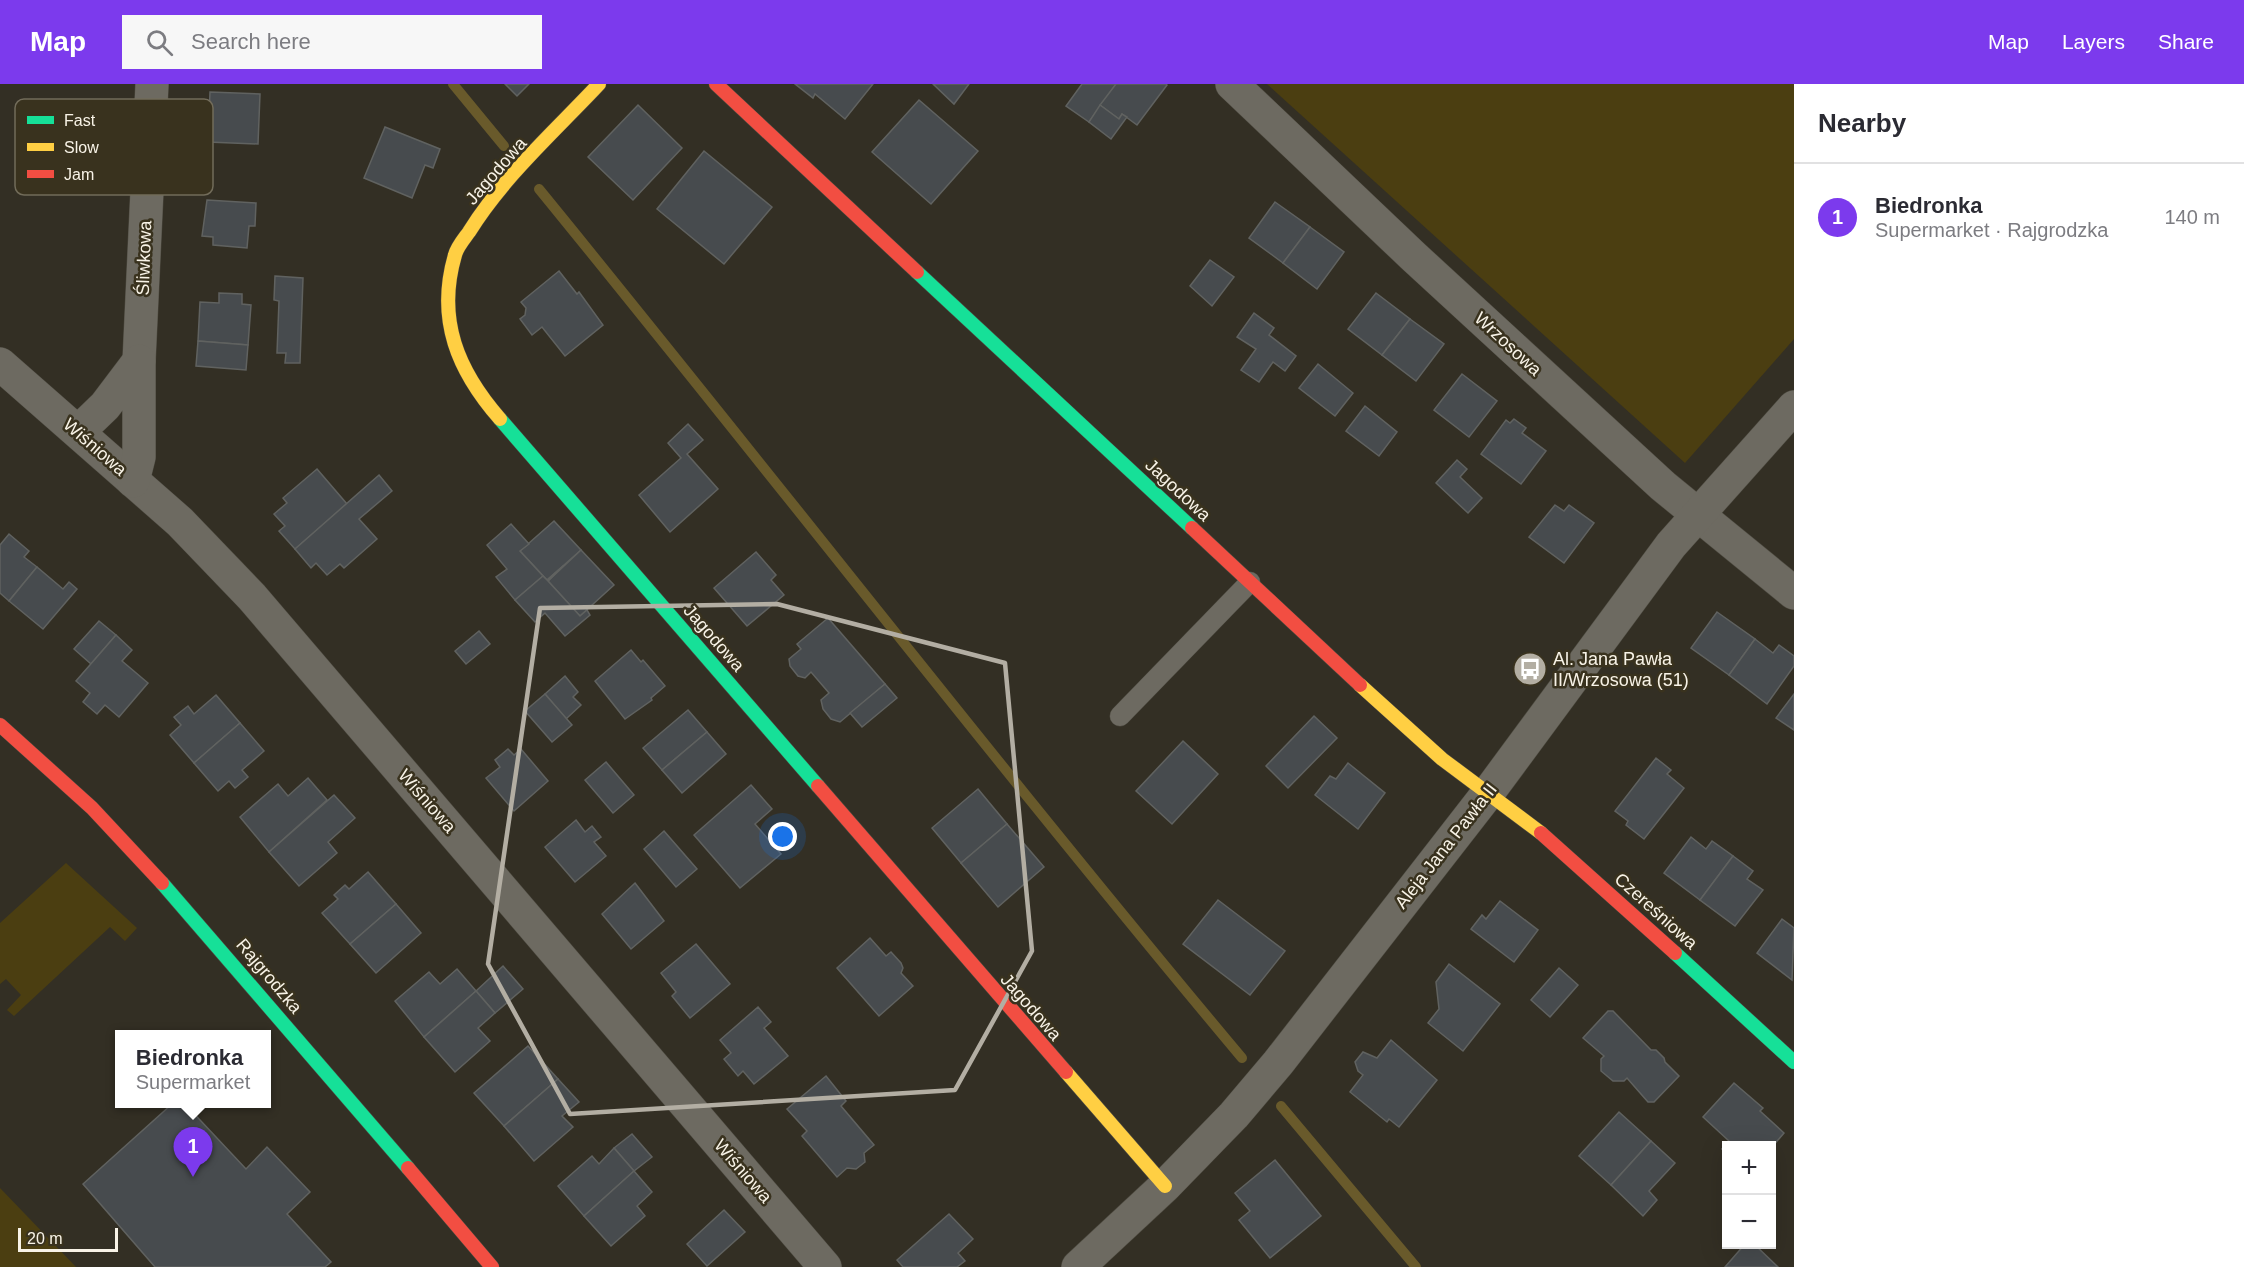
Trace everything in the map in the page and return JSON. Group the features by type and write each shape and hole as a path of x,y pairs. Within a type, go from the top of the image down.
{"street":[{"name":"Śliwkowa","path":"151,99 152,84"},
{"name":"Jagodowa","path":"599,84 483,209 455,254 447,305 450,334 462,367 495,414 1165,1186"},
{"name":"Jagodowa","path":"716,84 1442,759 1488,793"},
{"name":"Wrzosowa","path":"1232,84 1422,265 1697,514 1794,593"},
{"name":"Śliwkowa","path":"133,481 139,457 139,361 147,195"},
{"path":"78,432 105,406 139,361"},
{"name":"Wiśniowa","path":"0,364 180,522 252,597 825,1267"},
{"name":"Aleja Jana Pawła II","path":"1078,1267 1165,1186 1234,1114 1278,1063 1488,793 1671,545 1794,407"},
{"name":"Rajgrodzka","path":"0,725 92,808 186,909 481,1263"},
{"name":"Czereśniowa","path":"1488,793 1582,868 1794,1062"}],"lane":[{"path":"1120,716 1250,582"}],"highlighted area":[{"path":"777,604 1005,663 1032,951 955,1090 570,1114 488,964 540,608"}],"shaded area":[{"path":"1267,84 1794,84 1794,339 1685,463"},
{"path":"66,863 137,928 125,941 110,927 14,1016 7,1010 21,995 6,979 0,984 0,923"},
{"path":"0,1188 76,1267 0,1267"}],"building":[{"path":"505,84 529,84 517,96"},
{"path":"795,84 873,84 845,119 815,94 813,98"},
{"path":"933,84 969,84 954,104"},
{"path":"1082,84 1116,84 1089,122 1066,106"},
{"path":"1116,84 1167,85 1137,125 1122,114 1119,119 1100,105"},
{"path":"210,92 260,94 258,144 213,142 213,99 210,99"},
{"path":"919,100 978,151 931,204 872,152"},
{"path":"638,105 682,148 633,200 588,157"},
{"path":"1100,105 1119,119 1122,114 1127,117 1111,139 1089,122"},
{"path":"385,127 440,149 433,168 425,165 412,198 364,178"},
{"path":"704,151 772,207 724,264 657,209"},
{"path":"207,200 256,203 255,226 249,226 247,248 213,245 213,237 202,236"},
{"path":"1275,202 1310,227 1283,263 1249,238"},
{"path":"1310,227 1344,252 1317,289 1283,263"},
{"path":"1210,260 1234,277 1212,306 1190,286"},
{"path":"559,271 577,294 579,292 603,325 565,356 542,327 532,335 520,319 525,315 526,308 521,302"},
{"path":"275,276 303,278 300,363 285,363 286,353 277,353 279,301 274,300"},
{"path":"219,293 242,294 242,304 251,305 248,345 198,341 200,302 219,303"},
{"path":"1376,293 1410,319 1382,355 1348,329"},
{"path":"1254,313 1274,328 1269,335 1296,356 1285,371 1273,362 1259,382 1241,370 1256,349 1237,337"},
{"path":"1410,319 1444,344 1416,381 1382,355"},
{"path":"198,341 248,345 246,370 196,366"},
{"path":"1318,364 1353,393 1335,416 1299,388"},
{"path":"1462,374 1497,401 1469,437 1434,410"},
{"path":"1365,406 1397,432 1379,456 1346,431"},
{"path":"1514,419 1526,428 1522,433 1546,451 1521,484 1481,454 1506,420 1510,423"},
{"path":"688,424 703,440 687,454 718,489 670,532 639,495 681,458 668,443"},
{"path":"1457,460 1467,469 1460,477 1482,498 1468,513 1436,483"},
{"path":"317,469 347,504 295,549 279,531 285,526 274,514 287,503 283,498"},
{"path":"379,475 392,491 359,519 377,539 344,568 340,564 327,575 316,563 311,568 295,549"},
{"path":"1555,505 1564,511 1569,505 1594,523 1564,563 1529,537"},
{"path":"554,521 581,550 547,580 520,551"},
{"path":"511,524 529,544 520,551 543,576 515,600 496,577 507,569 487,545"},
{"path":"9,534 29,551 24,557 37,567 9,601 0,593 0,545"},
{"path":"581,550 614,585 580,616 548,581"},
{"path":"756,552 776,575 771,580 784,595 747,626 714,588"},
{"path":"563,566 548,581 580,616 587,610 590,615 565,636 545,613 535,622 515,600 543,576 547,580"},
{"path":"37,567 63,589 69,582 77,589 43,629 9,601"},
{"path":"1717,612 1755,639 1729,675 1691,648"},
{"path":"828,618 885,684 840,722 831,719 823,709 821,700 829,693 811,672 805,678 798,676 790,666 789,659 801,649 797,644"},
{"path":"99,621 116,635 91,664 74,649"},
{"path":"479,631 490,644 466,664 455,651"},
{"path":"116,635 132,650 122,661 148,683 119,717 105,705 97,714 83,702 90,693 76,681"},
{"path":"1755,639 1773,653 1779,645 1794,656 1794,666 1767,704 1729,675"},
{"path":"631,650 641,662 643,660 665,686 651,698 652,700 625,719 595,681"},
{"path":"565,676 578,692 573,697 581,705 566,719 545,694"},
{"path":"885,684 897,698 862,727 850,713"},
{"path":"545,694 572,725 552,742 525,711"},
{"path":"1794,694 1794,730 1776,718"},
{"path":"216,695 240,723 194,763 170,735 181,725 174,717 188,706 194,714"},
{"path":"688,710 707,732 662,770 643,748"},
{"path":"1314,716 1337,738 1288,788 1266,766"},
{"path":"240,723 264,751 242,770 248,777 235,788 229,781 218,791 194,763"},
{"path":"707,732 726,754 682,793 662,770"},
{"path":"1183,741 1218,774 1172,824 1136,791"},
{"path":"508,749 514,755 521,749 548,781 514,811 486,778 500,767 495,760"},
{"path":"1656,758 1671,770 1667,774 1684,788 1644,839 1626,825 1628,821 1615,811"},
{"path":"606,762 634,795 613,813 585,780"},
{"path":"1348,763 1385,793 1358,829 1315,795 1330,776 1336,779"},
{"path":"308,778 327,800 269,852 240,817 278,784 288,796"},
{"path":"751,785 772,809 755,824 781,854 740,888 694,835"},
{"path":"978,789 1007,824 961,863 932,828"},
{"path":"334,795 355,818 328,842 337,853 299,886 269,852"},
{"path":"576,820 585,832 592,826 601,837 594,842 606,856 575,882 545,847"},
{"path":"1007,824 1044,867 998,907 961,863"},
{"path":"664,831 697,869 676,887 644,849"},
{"path":"1691,837 1706,849 1712,841 1733,856 1700,900 1664,873"},
{"path":"1733,856 1753,871 1747,879 1763,890 1735,926 1700,900"},
{"path":"368,872 396,904 350,944 322,913 338,899 334,895 345,885 349,889"},
{"path":"635,883 664,921 631,949 602,914"},
{"path":"1218,900 1285,951 1250,995 1183,944"},
{"path":"1500,901 1538,930 1514,962 1471,929 1482,915 1486,919"},
{"path":"396,904 421,933 376,973 350,944"},
{"path":"1782,919 1794,928 1792,980 1757,953"},
{"path":"870,938 886,956 891,952 901,963 903,968 901,973 913,986 879,1016 837,968"},
{"path":"696,944 730,984 690,1018 672,996 676,992 661,973"},
{"path":"1449,964 1500,1004 1463,1051 1428,1023 1439,1009 1436,982"},
{"path":"503,966 523,989 495,1013 476,991"},
{"path":"1559,968 1578,985 1550,1017 1531,1000"},
{"path":"457,969 476,991 424,1037 395,1001 429,972 440,984"},
{"path":"476,991 495,1013 478,1028 490,1041 455,1072 424,1037"},
{"path":"758,1007 771,1022 764,1028 788,1056 754,1084 743,1071 738,1076 724,1059 731,1053 720,1040"},
{"path":"1608,1011 1613,1011 1651,1050 1656,1050 1679,1076 1654,1102 1648,1102 1627,1078 1624,1081 1613,1081 1601,1071 1601,1059 1604,1056 1583,1038"},
{"path":"1391,1040 1437,1080 1399,1127 1389,1119 1387,1122 1350,1092 1363,1075 1358,1071 1355,1062 1363,1052 1377,1058"},
{"path":"528,1046 558,1079 504,1126 474,1093"},
{"path":"826,1076 846,1101 841,1106 874,1145 864,1153 865,1162 856,1169 847,1168 837,1177 802,1136 807,1131 787,1109"},
{"path":"558,1079 579,1102 562,1116 573,1127 534,1161 504,1126"},
{"path":"1734,1083 1763,1108 1760,1111 1784,1133 1776,1142 1729,1141 1703,1117"},
{"path":"168,1108 189,1108 246,1169 267,1147 310,1192 287,1214 331,1262 325,1267 155,1267 83,1184"},
{"path":"1619,1112 1651,1141 1611,1185 1579,1156"},
{"path":"632,1134 652,1157 634,1171 614,1148"},
{"path":"1651,1141 1675,1163 1649,1191 1657,1200 1643,1216 1611,1185"},
{"path":"614,1148 634,1171 584,1216 558,1186 592,1156 599,1164"},
{"path":"1275,1160 1321,1216 1270,1258 1239,1220 1250,1211 1235,1193"},
{"path":"634,1171 652,1192 637,1206 645,1216 611,1246 584,1216"},
{"path":"724,1210 745,1232 707,1266 687,1244"},
{"path":"949,1214 973,1239 958,1253 965,1261 957,1267 903,1267 897,1260"},
{"path":"1741,1249 1759,1249 1778,1267 1725,1267"}],"waterway":[{"path":"453,84 504,146"},
{"path":"539,189 1065,843 1242,1058"},
{"path":"1281,1106 1416,1267"}],"traffic: fast":[{"path":"917,272 1192,528"},
{"path":"500,419 818,786"},
{"path":"162,883 408,1168"},
{"path":"1675,953 1794,1062"}],"traffic: slow":[{"path":"500,419 473,382 462,363 455,343 448,301 455,255 497,192 599,84"},
{"path":"1360,685 1442,759 1541,833"},
{"path":"1066,1072 1165,1186"}],"traffic: jam":[{"path":"716,84 917,272"},
{"path":"1192,528 1360,685"},
{"path":"0,725 92,808 162,883"},
{"path":"818,786 1066,1072"},
{"path":"1541,833 1675,953"},
{"path":"408,1168 492,1267"}],"place":[{"name":"Al. Jana Pawła II/Wrzosowa (51)","path":"1530,669"},
{"name":"Biedronka","path":"193,1177"}]}
